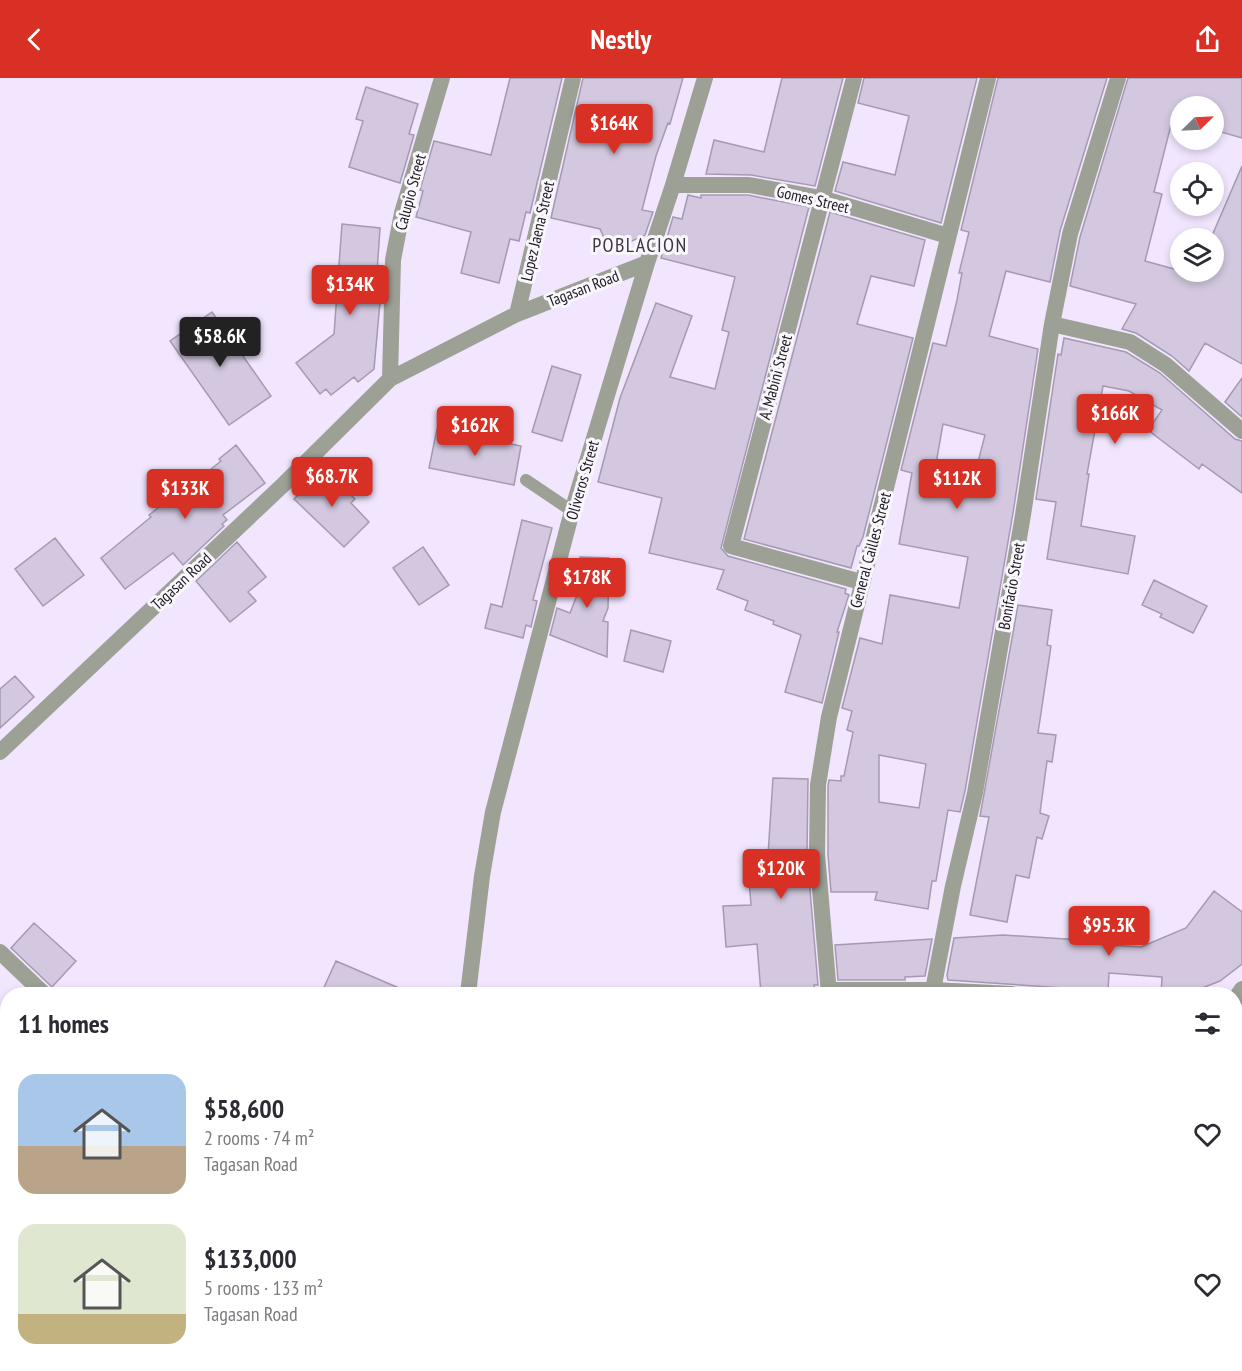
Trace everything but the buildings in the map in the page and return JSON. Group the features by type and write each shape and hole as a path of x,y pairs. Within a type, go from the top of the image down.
{"street":[{"name":"Calupio Street","path":"390,379 393,260 402,213 441,78"},
{"name":"Lopez Jaena Street","path":"517,314 573,78"},
{"name":"Oliveros Street","path":"469,987 482,876 493,812 572,511 705,78"},
{"name":"A. Mabini Street","path":"854,78 731,546 861,582"},
{"name":"General Cailles Street","path":"828,987 817,854 818,785 829,717 988,78"},
{"name":"Bonifacio Street","path":"934,987 953,886 977,781 1023,515 1052,324 1070,234 1118,78"},
{"name":"Gomes Street","path":"674,185 749,185 821,198 948,236"},
{"name":"Tagasan Road","path":"0,752 284,484 390,379 517,314 647,263"},
{"path":"1052,324 1130,342 1166,365 1242,430"},
{"path":"0,952 38,987"}],"lane":[{"path":"526,480 572,511"}],"district":[{"name":"POBLACION","path":"640,245"}]}
